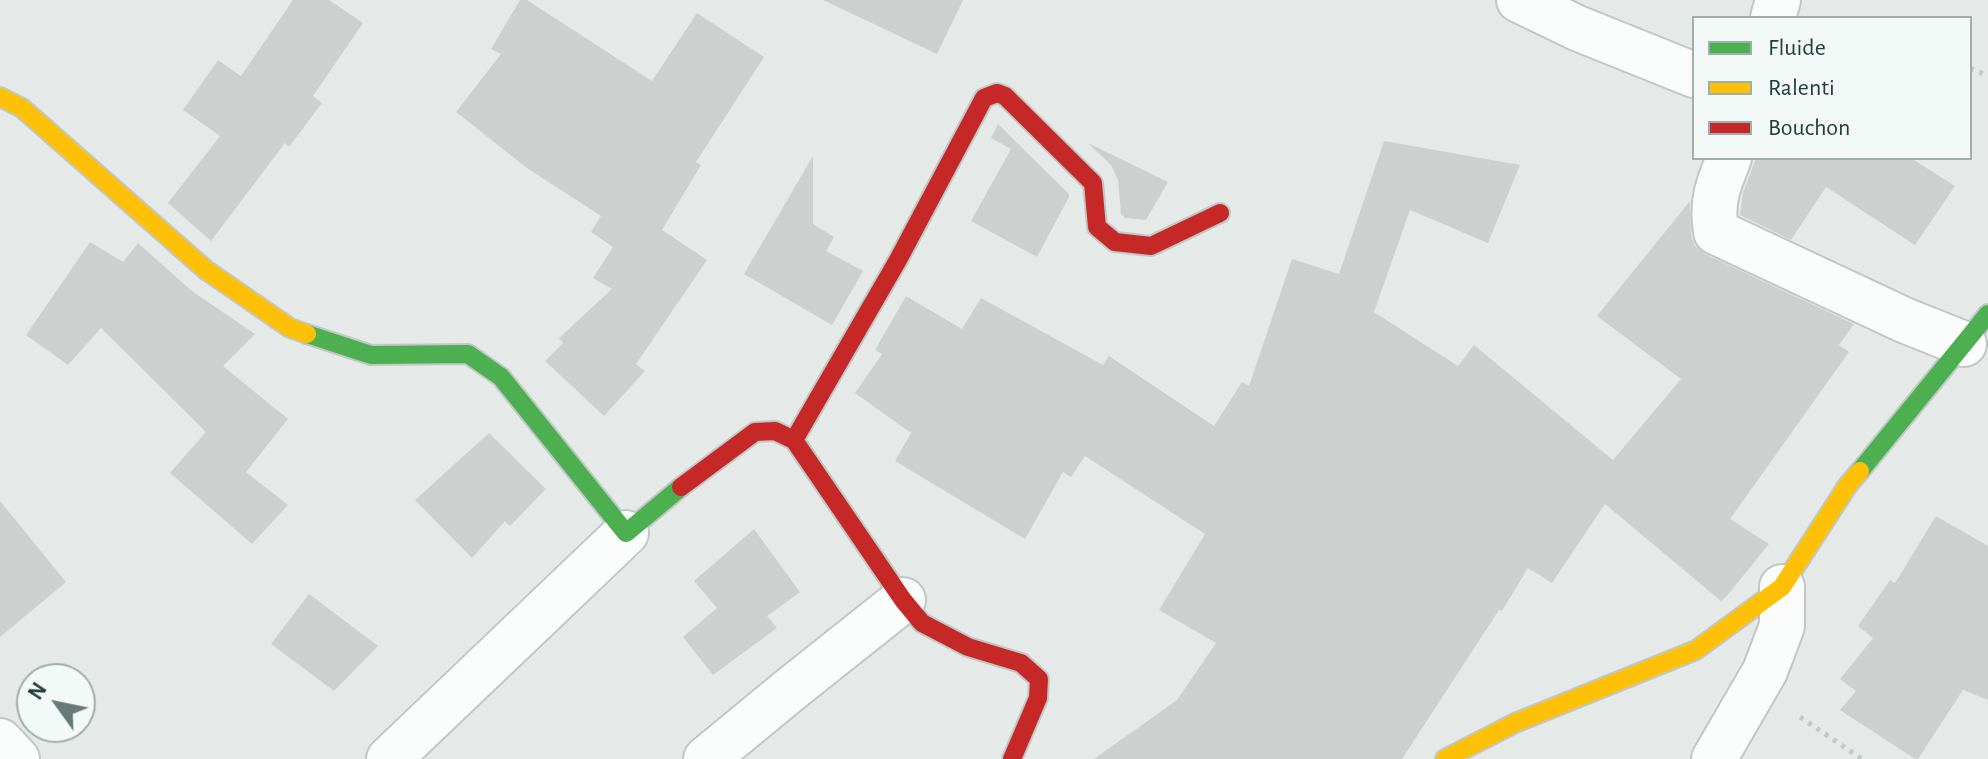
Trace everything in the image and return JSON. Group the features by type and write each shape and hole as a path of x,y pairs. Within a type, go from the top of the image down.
{"street":[{"path":"1519,0 1577,28 1692,74"},
{"path":"794,440 898,260 984,98 997,93 1005,96 1093,183 1097,227 1115,242 1151,246 1220,213"},
{"path":"0,97 22,108 206,270 290,328 371,355 468,354 501,377 626,533"},
{"path":"1728,160 1718,186 1713,213 1716,232 1904,320 1976,329"},
{"path":"1445,759 1515,723 1696,650 1782,587 1848,485 1976,329"},
{"path":"389,759 664,500 755,432 775,431 794,440 922,623 968,647 1021,663 1039,679 1038,698 1012,759"},
{"path":"1714,759 1765,671 1782,626 1782,587"},
{"path":"706,759 903,600"},
{"path":"0,741 17,759"}],"building":[{"path":"293,0 329,0 363,23 313,96 322,103 289,147 285,143 211,241 168,203 220,136 183,110 218,60 241,76"},
{"path":"520,0 527,0 652,81 697,13 764,57 696,162 701,165 662,230 707,260 636,364 645,371 604,416 545,361 563,343 559,338 612,289 593,278 613,247 591,232 601,216 527,168 456,112 501,54 491,49"},
{"path":"823,0 963,0 937,54"},
{"path":"998,124 1069,194 1037,257 971,221 1011,149 991,138"},
{"path":"1384,141 1520,165 1488,243 1410,210 1374,312 1458,366 1474,345 1613,460 1681,379 1597,316 1690,201 1691,236 1695,246 1705,254 1854,324 1839,345 1849,352 1730,519 1769,544 1721,601 1605,504 1552,583 1528,568 1402,759 1094,759 1177,700 1216,643 1159,610 1205,534 1085,456 1071,477 1063,472 1025,539 895,461 911,433 855,393 882,354 875,350 906,296 962,329 981,298 1103,365 1109,356 1214,426 1242,382 1249,386 1292,259 1339,274"},
{"path":"1088,143 1168,182 1146,220 1125,218 1121,214 1118,180 1111,165"},
{"path":"813,156 813,224 834,237 826,251 863,271 832,325 744,274"},
{"path":"1755,160 1914,160 1955,186 1915,245 1826,187 1791,240 1740,215 1743,193"},
{"path":"90,242 123,262 138,243 192,291 255,334 223,366 288,419 246,472 288,505 252,544 170,473 206,432 101,328 68,365 26,335"},
{"path":"489,433 546,489 510,526 505,521 472,558 415,500"},
{"path":"0,501 66,582 0,637"},
{"path":"1936,516 1988,546 1988,700 1963,690 1918,759 1915,759 1840,710 1856,691 1840,679 1873,638 1858,626 1890,580 1895,583"},
{"path":"754,529 800,592 767,616 777,628 713,675 683,637 717,608 694,581"},
{"path":"309,594 378,646 334,691 271,644"}],"traffic: fast":[{"path":"1860,471 1988,314"},
{"path":"307,334 371,355 468,354 501,377 626,533 681,487"}],"traffic: slow":[{"path":"0,97 22,108 206,270 290,328 307,334"},
{"path":"1445,759 1515,723 1696,650 1782,587 1860,471"}],"traffic: jam":[{"path":"794,440 898,260 984,98 997,93 1005,96 1093,183 1097,227 1115,242 1151,246 1220,213"},
{"path":"681,487 755,432 775,431 794,440 922,623 968,647 1021,663 1039,679 1038,698 1012,759"}]}
